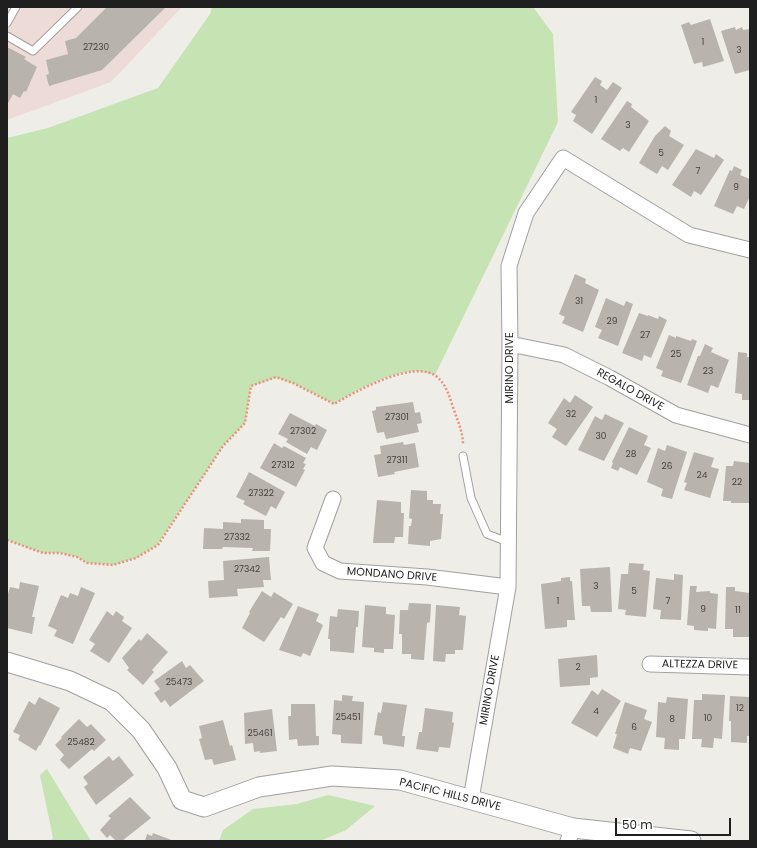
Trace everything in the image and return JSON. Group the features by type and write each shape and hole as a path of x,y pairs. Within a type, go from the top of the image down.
{"street":[{"name":"MIRINO DRIVE","path":"471,799 508,587 510,344 509,266 526,213 563,158 689,236 750,250"},
{"name":"REGALO DRIVE","path":"510,344 564,355 610,378 676,415 750,435"},
{"name":"MONDANO DRIVE","path":"333,499 316,548 323,563 340,571 427,577 508,587"},
{"name":"PACIFIC HILLS DRIVE","path":"7,662 70,681 112,701 141,730 168,768 182,800 204,807 259,787 332,776 400,780 471,799 571,834 691,841"},
{"name":"ALTEZZA DRIVE","path":"650,664 750,667"}],"lane":[{"path":"7,23 16,7"},
{"path":"7,36 33,51 78,7"},
{"path":"463,456 471,498 486,534 508,542"}],"path":[{"path":"7,540 43,553 60,553 77,557 87,563 113,566 136,558 158,545 223,446 245,423 251,386 276,378 293,383 334,404 364,387 391,376 417,371 435,375 446,387 463,434 463,456"}],"shaded area":[{"path":"7,7 182,7 111,82 7,120"}],"green space":[{"path":"212,7 533,7 553,34 558,122 435,375 421,371 396,374 352,393 334,404 293,383 276,378 251,386 245,423 223,446 157,545 136,558 113,565 87,563 77,557 60,553 43,553 7,540 7,138 48,128 158,88 210,14"},
{"path":"47,769 91,841 50,841 53,838 40,775"},
{"path":"328,795 375,806 346,830 320,841 219,841 223,830 253,809 297,804"}],"building":[{"path":"107,7 166,7 102,70 49,86 46,75 49,74 46,60 68,54 65,41 76,38"},
{"path":"710,19 724,61 703,67 702,62 694,64 681,25 689,22 691,25"},
{"path":"735,27 736,30 742,27 743,30 750,29 750,70 735,74 721,31"},
{"path":"7,47 26,57 24,59 37,67 26,92 24,91 20,98 13,94 7,105"},
{"path":"595,77 602,81 600,85 607,90 613,82 622,88 592,134 573,121 576,115 571,112"},
{"path":"627,101 632,104 631,107 649,121 629,152 623,148 620,151 601,139"},
{"path":"665,126 671,131 669,136 684,145 668,170 662,166 657,174 639,163 655,136"},
{"path":"696,149 714,158 716,154 724,160 701,195 694,191 691,197 672,185"},
{"path":"734,166 742,170 740,175 750,179 750,196 744,209 737,206 733,214 714,206 730,170 732,171"},
{"path":"575,274 586,279 585,283 599,290 583,332 562,323 565,317 559,314"},
{"path":"606,298 624,306 626,301 633,304 618,346 598,338 602,330 595,327"},
{"path":"639,313 658,319 659,316 667,320 651,358 644,355 642,361 622,353"},
{"path":"669,335 676,338 676,336 691,341 692,339 697,341 681,383 661,376 663,371 656,368"},
{"path":"705,344 713,348 711,352 729,360 718,388 711,385 708,393 687,385 698,356 700,356"},
{"path":"738,352 747,353 747,357 750,357 750,400 742,400 742,394 735,393"},
{"path":"575,395 593,407 566,446 552,437 557,429 548,423 564,398 570,403"},
{"path":"413,402 415,413 420,412 422,423 417,424 419,432 386,439 384,432 377,433 372,411 376,410 376,407"},
{"path":"290,413 315,426 316,424 327,430 317,450 311,447 307,454 286,442 288,439 278,434"},
{"path":"605,414 624,423 604,461 578,450 595,416 602,420"},
{"path":"629,427 648,436 644,445 651,448 637,475 620,467 618,471 611,468 612,462"},
{"path":"403,442 404,445 415,443 419,467 378,477 374,455 381,454 380,446"},
{"path":"274,443 282,448 284,446 306,458 303,463 306,464 303,469 305,470 296,487 260,468"},
{"path":"667,445 687,452 672,499 661,496 663,489 647,482 658,448 665,451"},
{"path":"694,452 714,458 711,467 719,469 710,498 684,490 687,483 684,482"},
{"path":"734,461 750,463 750,503 731,503 731,501 723,501 726,466 733,466"},
{"path":"249,472 285,492 276,509 271,506 266,516 243,504 245,501 236,497"},
{"path":"411,490 427,491 427,500 433,500 433,504 441,504 440,514 443,514 441,539 430,541 430,546 408,544 409,526 411,526 412,519 409,518"},
{"path":"377,500 401,502 401,513 404,513 403,537 395,537 394,543 373,543"},
{"path":"241,519 264,520 264,529 271,529 270,551 252,551 253,548 223,547 222,549 203,549 204,528 223,529 223,522 241,523"},
{"path":"269,557 271,580 263,580 264,587 237,589 238,596 209,598 208,581 224,580 223,561"},
{"path":"629,563 644,564 643,570 650,571 646,617 625,615 626,610 618,609 621,574 628,574"},
{"path":"610,567 612,612 591,612 590,606 582,606 580,569"},
{"path":"674,574 683,575 681,620 660,619 661,610 653,609 656,578 674,580"},
{"path":"570,577 570,581 572,581 575,620 567,620 567,627 545,629 541,584 561,581 561,578"},
{"path":"20,582 39,586 32,617 35,617 32,634 7,628 7,597 10,587 19,589"},
{"path":"690,586 697,586 696,592 710,591 710,593 718,594 716,629 708,628 708,631 694,630 694,626 687,625"},
{"path":"81,587 95,593 73,644 54,636 57,630 48,626 61,595 68,598 70,593 78,596"},
{"path":"726,587 735,587 735,591 750,593 750,637 733,637 733,629 725,629"},
{"path":"262,591 271,597 274,592 293,604 284,619 281,617 264,642 242,628 250,613 249,612"},
{"path":"409,603 431,604 430,622 427,623 424,660 411,659 411,654 402,654 402,634 399,634 400,610 408,610"},
{"path":"365,605 386,607 386,614 395,615 393,649 384,649 384,653 374,652 374,648 362,647"},
{"path":"436,605 460,607 459,615 466,616 463,650 455,650 455,654 446,654 445,662 433,661"},
{"path":"298,606 319,614 316,621 323,625 310,656 303,653 301,657 279,650"},
{"path":"338,609 359,611 354,653 330,651 330,639 328,639 330,616 337,617"},
{"path":"107,611 113,616 116,611 124,617 122,621 132,628 109,663 90,651 95,644 89,640"},
{"path":"147,633 168,652 152,670 154,672 143,685 127,670 129,668 122,658 139,639 141,641"},
{"path":"597,655 598,677 590,678 590,685 560,687 558,659"},
{"path":"182,661 186,668 190,665 204,681 170,707 165,700 161,703 154,693 160,689 154,681"},
{"path":"602,689 621,701 597,737 571,723 592,690 598,695"},
{"path":"702,694 725,695 722,739 714,738 713,748 701,747 702,739 692,739 694,700 702,700"},
{"path":"342,695 353,696 352,701 364,702 362,744 341,743 341,735 332,734 334,700 342,701"},
{"path":"730,696 750,697 750,736 747,736 747,743 731,742 731,721 729,721"},
{"path":"39,697 60,708 36,751 18,740 20,735 13,732 29,701 35,705"},
{"path":"667,697 688,699 685,739 679,739 679,750 664,749 665,738 656,737 658,702 666,703"},
{"path":"383,702 407,705 402,736 405,736 404,747 383,744 382,736 374,735 378,712 381,713"},
{"path":"625,702 647,710 644,719 652,722 641,751 630,748 628,754 613,748 617,734 615,734"},
{"path":"291,704 315,704 316,736 319,736 319,745 298,746 297,739 289,740 288,716 291,716"},
{"path":"425,708 453,712 452,722 454,723 450,748 439,747 438,752 416,749 419,732 422,732"},
{"path":"272,709 277,751 260,753 260,751 254,752 253,743 245,744 244,713"},
{"path":"79,719 87,727 91,724 106,740 94,751 92,749 69,769 60,760 64,755 55,745"},
{"path":"223,720 230,746 232,745 236,760 214,765 212,759 205,760 199,739 202,738 199,726"},
{"path":"109,756 113,761 119,756 134,775 96,805 84,787 88,784 83,777"},
{"path":"130,797 151,818 122,841 116,841 110,835 107,838 100,830 111,818 108,816"},
{"path":"153,833 174,841 145,841 147,834 152,836"}]}
